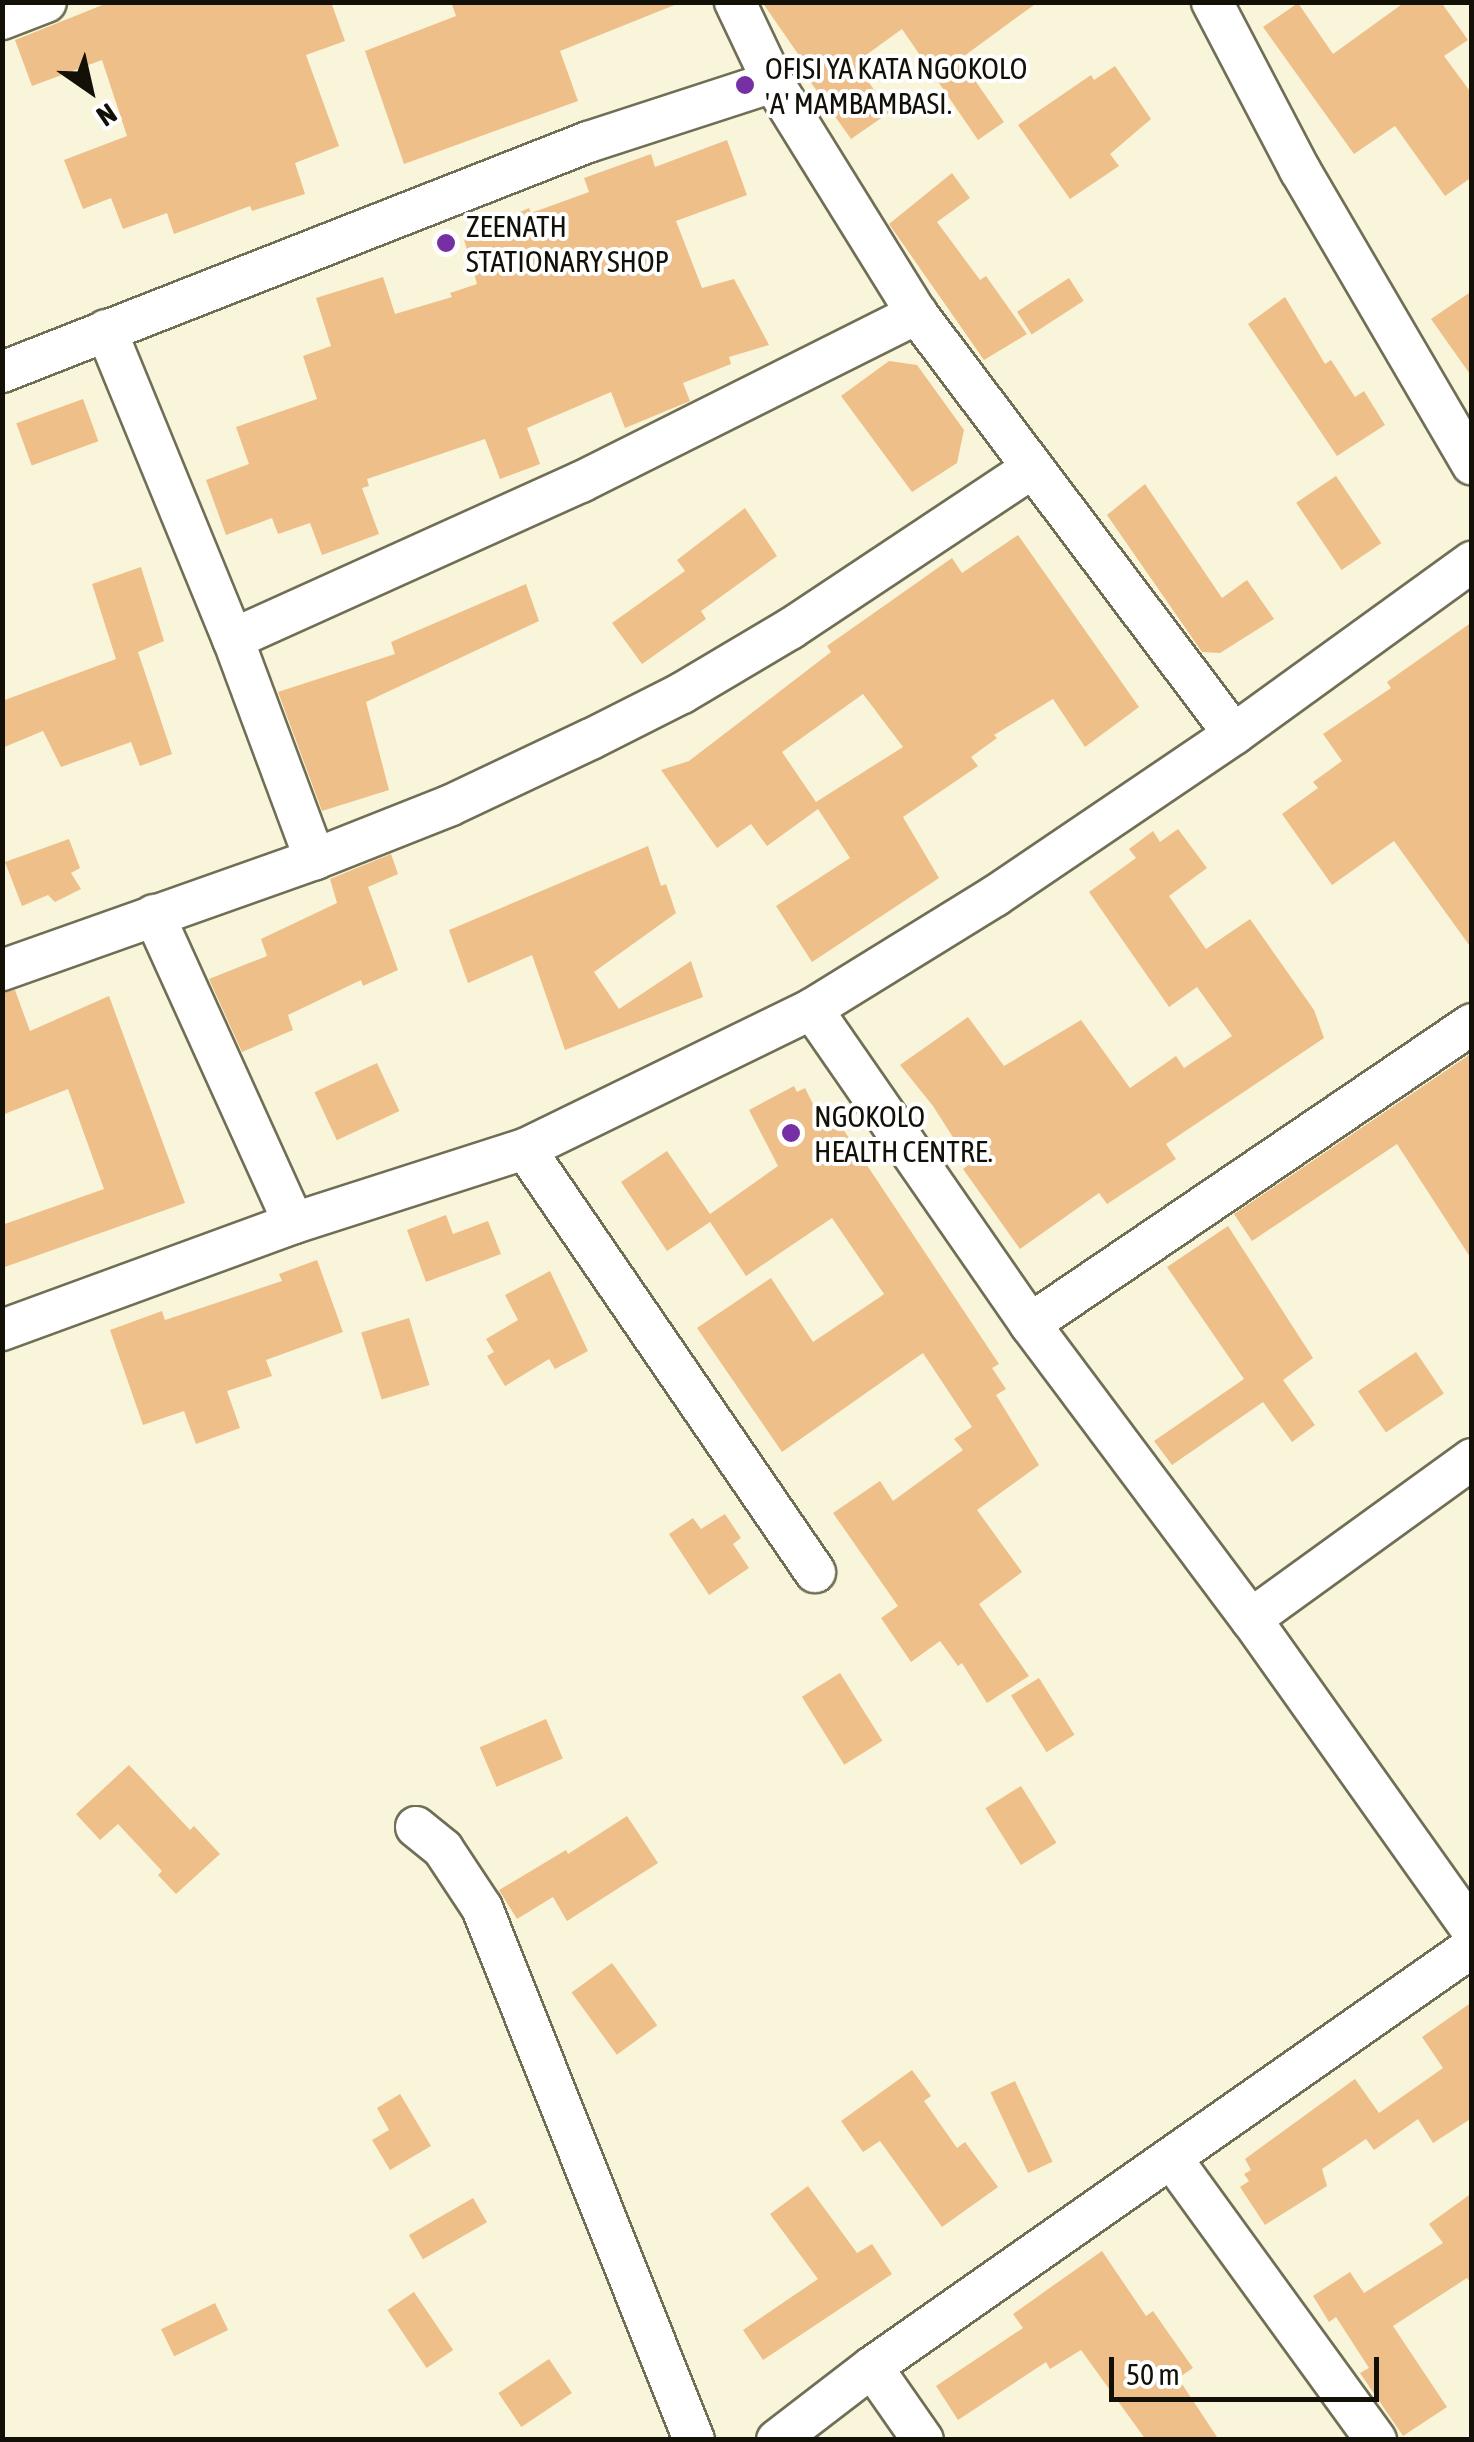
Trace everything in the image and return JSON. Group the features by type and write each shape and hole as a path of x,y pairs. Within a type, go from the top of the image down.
{"street":[{"path":"2,18 46,2"},
{"path":"735,2 773,82 917,314 1234,734"},
{"path":"1212,2 1300,170 1472,464"},
{"path":"2,372 588,142 773,82"},
{"path":"232,639 582,482 917,314"},
{"path":"106,330 232,639 314,859"},
{"path":"2,970 314,859 449,806 682,693 790,629 1032,468"},
{"path":"2,1330 294,1222 525,1149 812,1009 995,896 1234,734 1472,562"},
{"path":"154,915 294,1222"},
{"path":"812,1009 1030,1324 1251,1619 1472,1930"},
{"path":"1030,1324 1472,1024"},
{"path":"525,1149 816,1572"},
{"path":"1251,1619 1472,1459"},
{"path":"416,1827 443,1849 482,1908 694,2440"},
{"path":"778,2440 872,2367 1472,1947"},
{"path":"1172,2159 1376,2440"},
{"path":"872,2367 923,2440"}],"building":[{"path":"110,2 331,2 345,41 306,55 339,146 295,163 305,194 252,211 250,206 174,234 167,213 123,229 111,198 83,209 64,160 127,136 102,60 32,86 15,40"},
{"path":"451,2 677,4 560,51 578,101 404,164 365,51 456,16"},
{"path":"762,2 1038,2 960,59 1004,122 978,140 902,29 855,63 890,112 851,139 800,67 805,64"},
{"path":"1405,2 1441,2 1468,40 1444,56 1472,94 1472,177 1445,196 1395,126 1354,154 1263,27 1298,3 1333,54"},
{"path":"1115,66 1151,119 1110,154 1119,166 1070,199 1018,125 1091,75 1094,80"},
{"path":"727,140 747,195 676,221 702,288 734,279 769,345 729,357 731,364 683,383 690,401 625,428 611,392 527,428 540,464 500,479 485,439 367,479 369,486 362,488 379,534 322,555 310,523 278,534 272,518 226,535 206,480 249,464 236,427 317,399 303,356 331,346 316,298 383,277 395,314 452,297 450,293 477,284 463,236 529,208 531,213 589,192 584,178 651,154 655,167"},
{"path":"952,173 970,198 937,222 980,280 986,276 1027,334 984,360 889,224"},
{"path":"1069,278 1084,301 1032,334 1017,312"},
{"path":"1472,291 1472,377 1431,319"},
{"path":"1285,297 1325,364 1331,360 1355,397 1364,391 1385,425 1337,456 1248,324"},
{"path":"889,361 917,365 964,430 957,463 912,492 841,396"},
{"path":"83,399 98,441 32,466 16,423"},
{"path":"1336,476 1381,543 1342,570 1296,503"},
{"path":"1145,484 1222,598 1247,580 1274,619 1220,653 1202,652 1107,515"},
{"path":"745,508 777,556 701,611 706,619 642,664 612,623 685,571 677,560"},
{"path":"1018,535 1139,707 1085,747 1053,699 994,735 997,738 971,757 978,766 903,817 939,878 812,962 776,906 850,858 818,809 767,846 751,824 717,848 661,770 689,761 831,652 827,646 952,558 962,573","holes":["863,694 903,747 816,802 782,752"]},
{"path":"141,567 164,641 138,652 172,754 140,766 131,742 61,767 43,731 2,748 2,701 116,659 92,584"},
{"path":"526,584 539,621 366,702 389,790 322,811 278,692 395,654 391,642"},
{"path":"1472,622 1472,949 1394,841 1332,885 1282,814 1318,788 1313,782 1342,761 1323,734 1391,688 1387,682"},
{"path":"1178,829 1207,868 1169,896 1206,949 1250,919 1314,1010 1324,1038 1166,1144 1176,1159 1107,1204 1099,1193 1020,1249 963,1169 970,1164 933,1106 900,1065 968,1017 1004,1066 1081,1020 1130,1088 1176,1056 1184,1068 1232,1036 1197,987 1169,1007 1089,892 1136,858 1129,849 1153,831 1160,842"},
{"path":"69,839 80,868 71,873 81,889 55,902 48,895 22,906 5,862"},
{"path":"648,846 661,886 666,884 676,913 594,972 619,1009 691,961 703,997 565,1050 532,955 468,983 449,930"},
{"path":"391,854 398,874 368,887 398,970 363,986 361,980 288,1015 293,1030 242,1052 209,979 267,956 261,939 337,903 330,879"},
{"path":"15,990 30,1031 109,996 185,1203 2,1268 2,1225 104,1189 68,1089 2,1115 2,993"},
{"path":"1472,1053 1472,1260 1397,1144 1252,1241 1234,1214"},
{"path":"377,1063 399,1111 337,1140 314,1092"},
{"path":"794,1086 797,1092 805,1088 827,1132 839,1123 999,1364 992,1368 1006,1389 996,1395 1039,1465 977,1510 1022,1572 979,1604 1029,1676 987,1703 962,1663 958,1666 940,1641 911,1662 881,1618 898,1606 833,1513 880,1481 893,1501 963,1450 954,1439 972,1427 923,1353 782,1452 697,1328 771,1278 813,1342 884,1294 832,1218 746,1276 710,1222 667,1251 621,1182 667,1151 710,1214 778,1166 749,1110"},
{"path":"446,1215 453,1234 488,1221 501,1254 426,1282 407,1230"},
{"path":"1228,1226 1313,1358 1283,1380 1315,1425 1292,1442 1263,1402 1172,1465 1154,1441 1244,1379 1167,1267"},
{"path":"317,1260 343,1332 266,1360 272,1376 227,1391 240,1428 196,1444 184,1411 143,1425 110,1330 162,1311 165,1320 282,1281 279,1274"},
{"path":"550,1271 588,1351 555,1369 549,1359 505,1386 487,1356 494,1352 486,1339 518,1320 505,1295"},
{"path":"409,1318 429,1385 382,1400 361,1333"},
{"path":"1416,1352 1444,1393 1386,1433 1358,1391"},
{"path":"725,1514 741,1538 733,1544 749,1568 709,1595 669,1534 693,1518 701,1529"},
{"path":"840,1673 882,1741 844,1765 802,1697"},
{"path":"1039,1678 1075,1735 1047,1752 1011,1695"},
{"path":"546,1719 563,1759 497,1787 480,1747"},
{"path":"129,1765 190,1830 194,1826 220,1854 176,1894 158,1875 162,1871 118,1824 100,1840 76,1814"},
{"path":"1021,1786 1057,1843 1021,1865 985,1808"},
{"path":"627,1816 658,1863 567,1921 553,1897 517,1919 499,1890 566,1850 568,1854"},
{"path":"612,1963 657,2025 617,2055 572,1992"},
{"path":"1472,2002 1472,2118 1433,2143 1418,2119 1374,2150 1366,2139 1322,2169 1327,2186 1265,2225 1240,2187 1249,2181 1244,2174 1251,2170 1245,2159 1355,2079 1379,2113 1443,2068 1422,2037"},
{"path":"912,2070 931,2096 924,2101 957,2148 965,2142 998,2187 942,2227 880,2141 863,2152 841,2121"},
{"path":"1015,2081 1053,2162 1028,2173 991,2092"},
{"path":"400,2094 431,2146 390,2170 372,2140 389,2130 377,2108"},
{"path":"808,2186 857,2253 872,2244 892,2274 763,2360 743,2330 818,2279 770,2214"},
{"path":"1472,2193 1472,2285 1467,2278 1393,2326 1447,2407 1403,2436 1360,2373 1369,2368 1336,2317 1329,2322 1313,2296 1350,2272 1364,2293 1443,2243 1429,2224"},
{"path":"473,2198 487,2222 423,2259 409,2235"},
{"path":"1102,2251 1146,2316 1153,2311 1193,2368 1178,2378 1219,2440 1146,2440 1081,2350 1050,2369 1046,2362 958,2420 936,2386 1023,2328 1013,2314"},
{"path":"414,2292 453,2350 427,2368 387,2310"},
{"path":"215,2303 228,2330 174,2356 161,2329"},
{"path":"549,2359 572,2393 521,2427 498,2393"}],"place":[{"name":"OFISI YA KATA NGOKOLO 'A' MAMBAMBASI.","path":"745,85"},
{"name":"ZEENATH STATIONARY SHOP","path":"446,243"},
{"name":"NGOKOLO HEALTH CENTRE.","path":"791,1133"}]}
